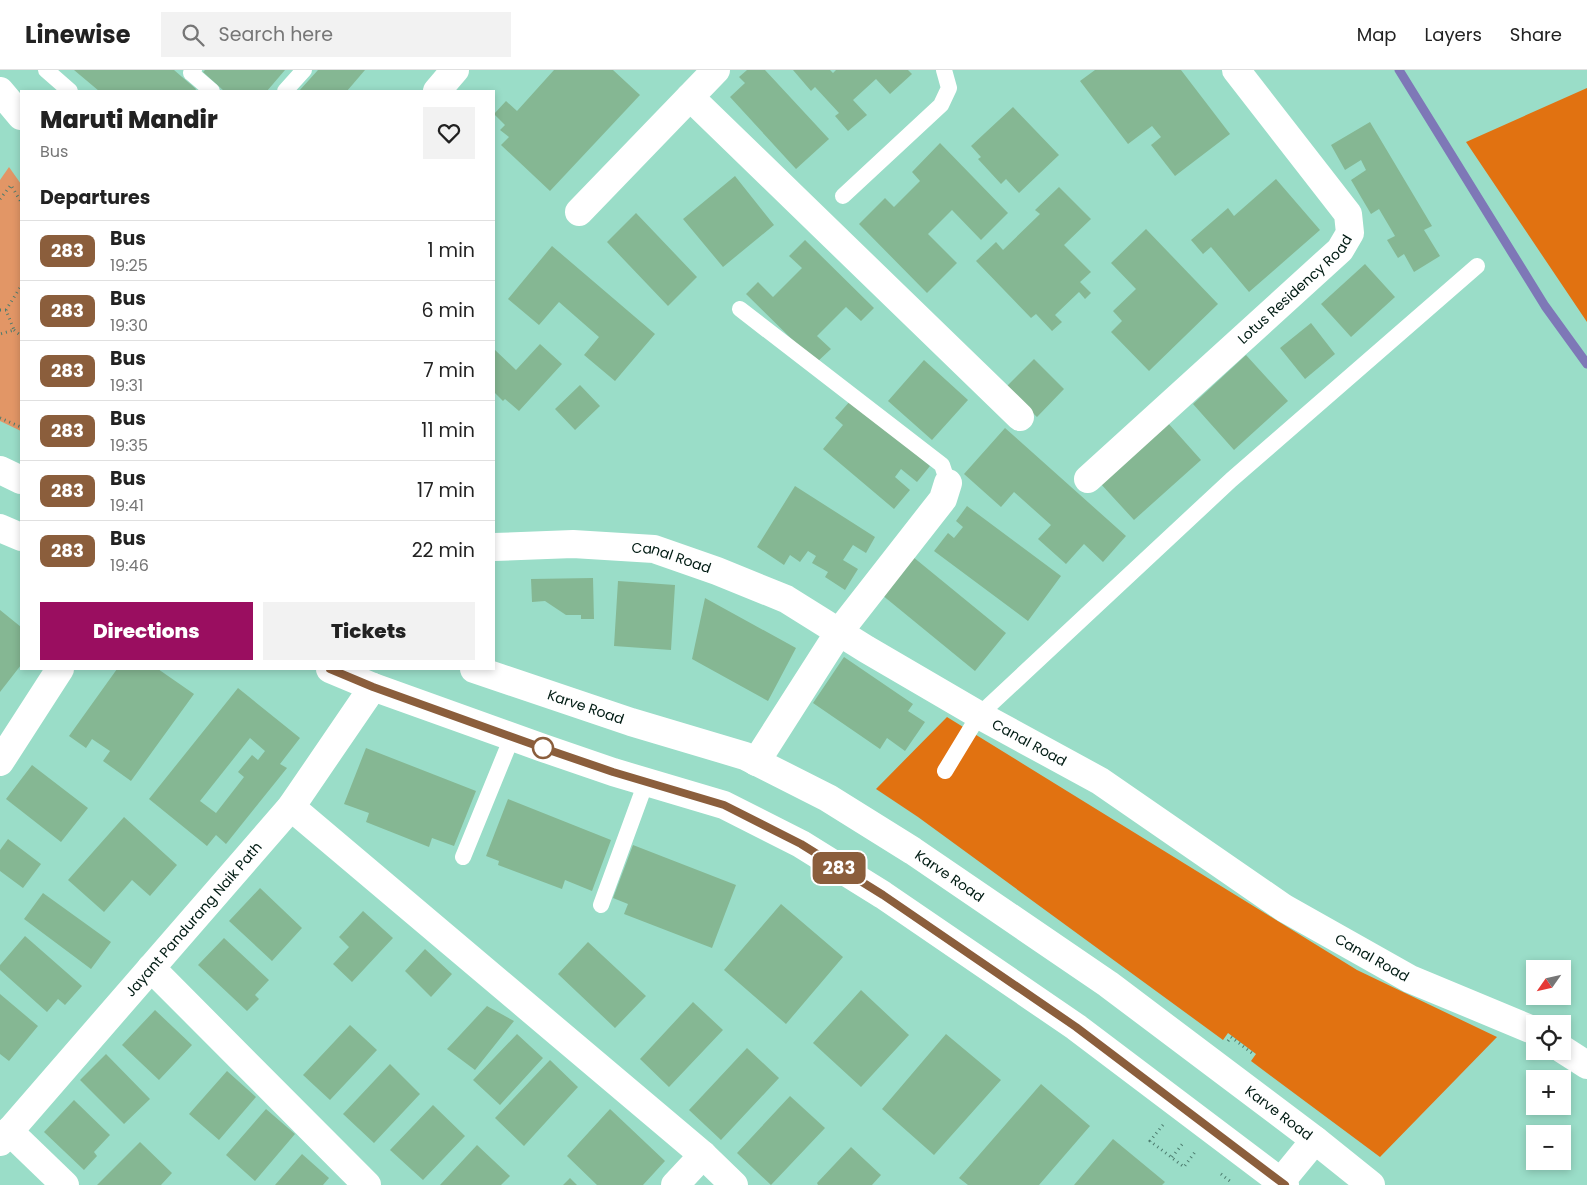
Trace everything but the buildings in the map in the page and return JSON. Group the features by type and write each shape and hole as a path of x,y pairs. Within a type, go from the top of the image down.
{"street":[{"path":"438,90 456,70"},
{"path":"579,212 716,70"},
{"name":"Lotus Residency Road","path":"1088,479 1340,250 1350,233 1348,214 1236,70"},
{"path":"0,91 20,115"},
{"path":"690,97 1020,416"},
{"path":"0,470 20,480"},
{"path":"756,762 839,632 943,499 948,483"},
{"path":"0,528 20,537"},
{"name":"Canal Road","path":"495,547 573,544 654,549 717,570 786,599 979,715 1100,780 1284,908 1410,980 1526,1027"},
{"path":"0,762 59,670"},
{"path":"332,670 373,687 613,772 724,805 801,844 883,895 1076,1027 1281,1184 1315,1140"},
{"name":"Karve Road","path":"477,670 631,722 745,756 828,798 938,868 1108,984 1315,1140 1371,1185"},
{"name":"Jayant Pandurang Naik Path","path":"5,1136 291,807 373,687"},
{"path":"291,807 703,1155 734,1185"},
{"path":"151,968 367,1185"},
{"path":"1571,1055 1587,1065"},
{"path":"5,1136 65,1185"},
{"path":"675,1185 703,1155"}],"lane":[{"path":"46,70 69,90"},
{"path":"194,70 191,73 211,90"},
{"path":"286,90 304,70"},
{"path":"843,196 942,105 949,88 944,70"},
{"path":"945,771 979,715 1231,480 1477,266"},
{"path":"740,309 942,465 948,483"},
{"path":"463,857 512,737"},
{"path":"601,905 646,782"}],"path":[{"path":"0,199 10,185 20,200"},
{"path":"6,310 20,288"},
{"path":"0,310 6,310"},
{"path":"6,310 14,330 20,335"},
{"path":"0,334 14,330"},
{"path":"0,418 20,427"},
{"path":"1231,1036 1252,1053"},
{"path":"1150,1141 1184,1167 1195,1152 1200,1157"},
{"path":"1218,1172 1231,1182"}],"shaded area":[{"path":"1587,88 1587,322 1466,142"},
{"path":"9,167 20,183 20,431 0,421 0,180"},
{"path":"947,717 1357,970 1497,1037 1380,1157 1251,1061 1256,1054 1228,1033 1223,1040 918,817 876,789"}],"waterway":[{"path":"1399,70 1545,306 1587,364"}],"bus line":[{"name":"283","path":"332,670 373,687 543,748 613,772 724,805 801,844 883,895 1076,1027 1285,1185"}]}
